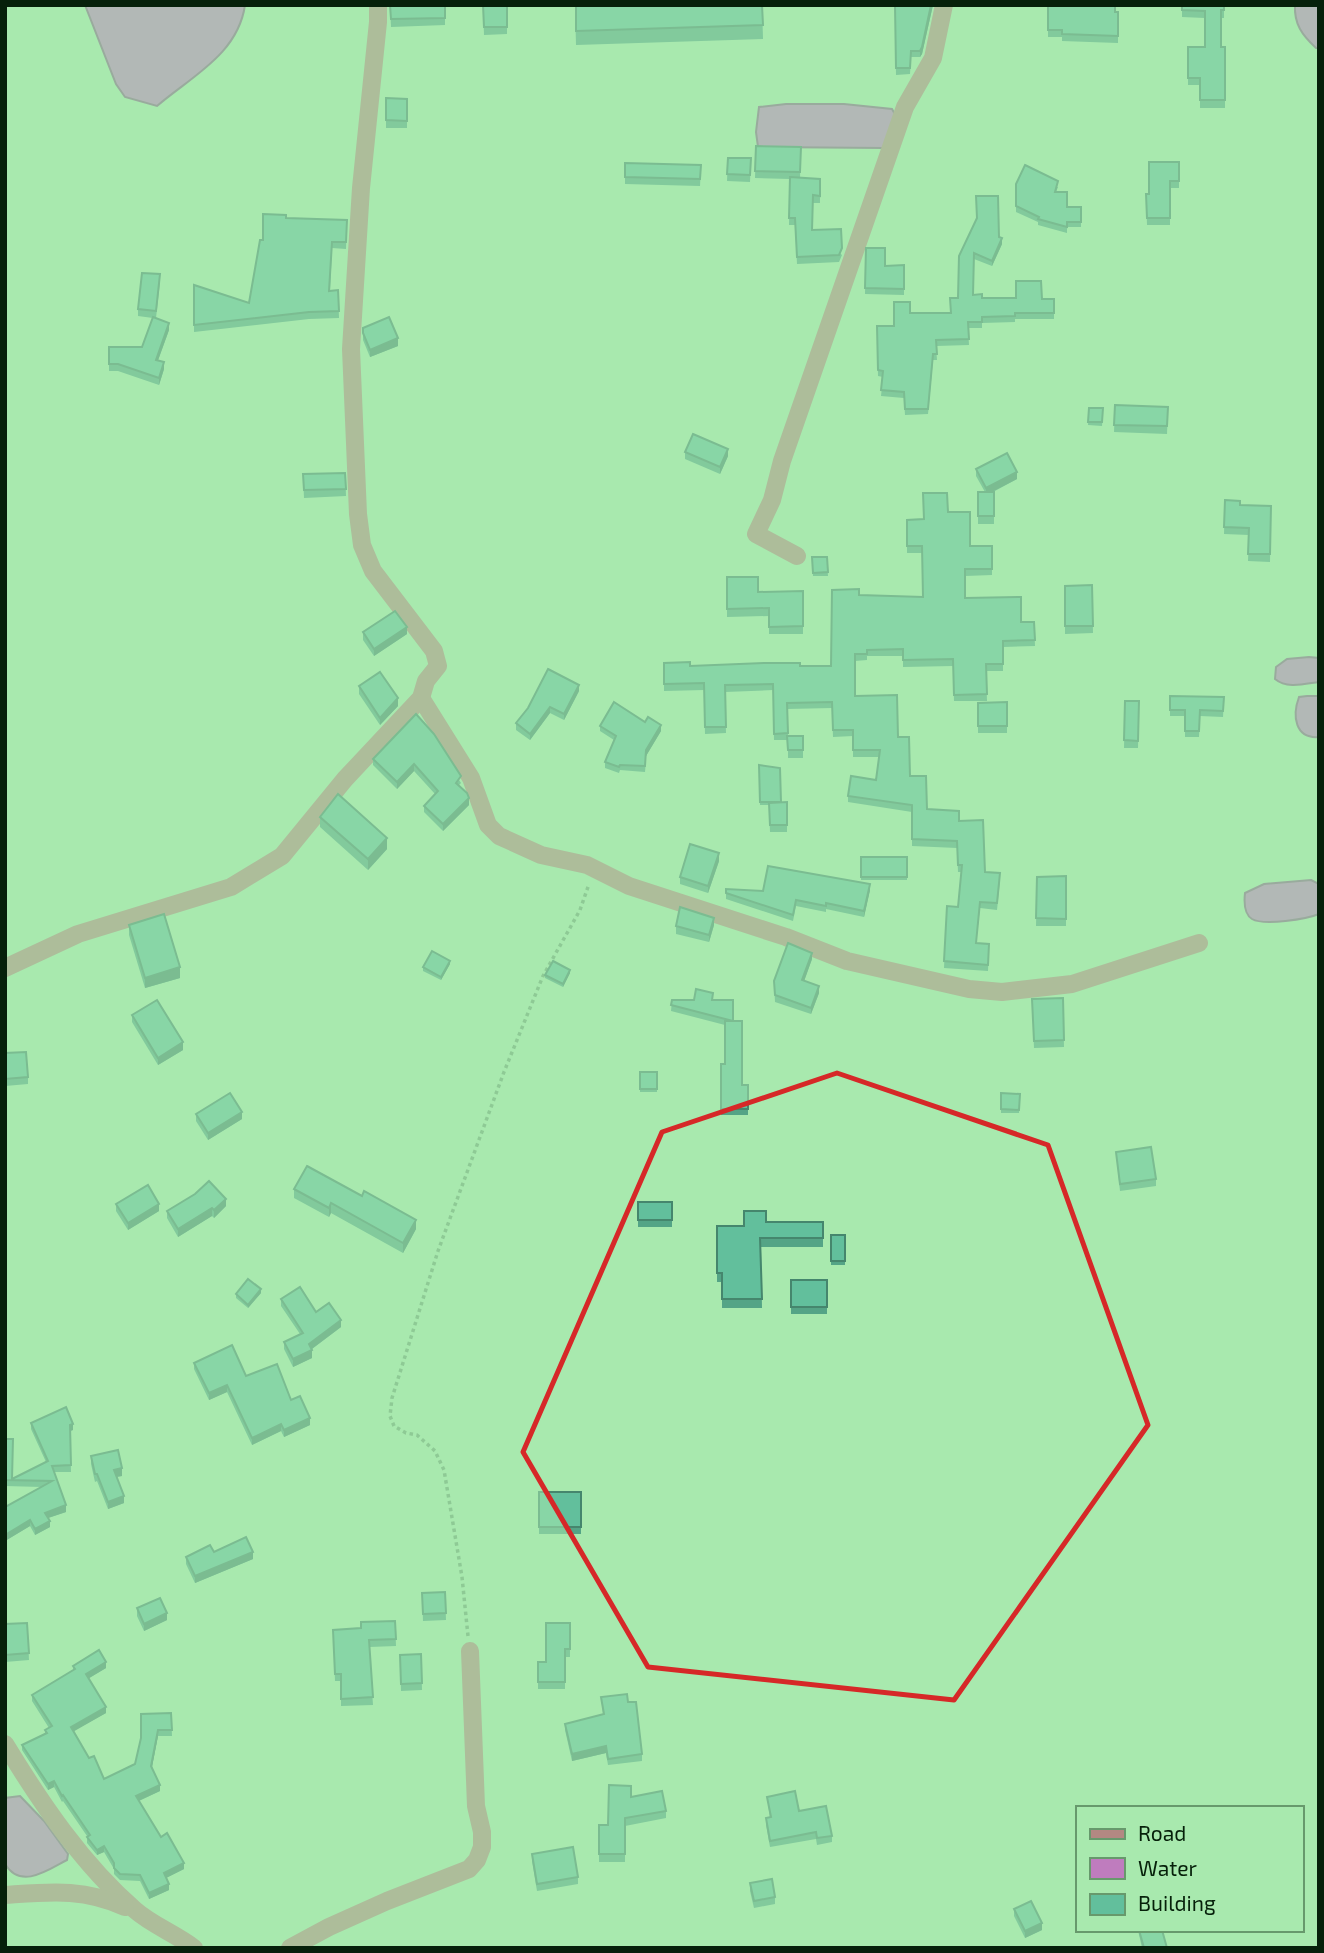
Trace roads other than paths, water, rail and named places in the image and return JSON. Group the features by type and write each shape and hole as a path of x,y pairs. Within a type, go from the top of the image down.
{"street":[{"path":"5,968 78,934 231,887 282,856 345,779 421,698 426,681 438,666 434,651 373,571 362,545 358,514 351,349 361,188 378,5"},
{"path":"797,556 756,534 772,500 782,461 905,107 933,58 944,5"},
{"path":"421,698 471,778 488,825 499,836 541,855 587,865 629,886 786,937 847,961 969,989 1002,992 1072,984 1199,943"},
{"path":"290,1948 387,1901 469,1869 477,1860 482,1847 482,1832 476,1806 470,1651"},
{"path":"5,1744 35,1792 81,1855 136,1912"},
{"path":"5,1895 70,1891 103,1897 136,1912 194,1948"}],"water":[{"path":"85,5 245,5 241,22 223,51 157,106 125,97 116,84"},
{"path":"1295,5 1319,5 1319,48 1311,43 1300,29"},
{"path":"844,104 892,109 896,116 883,148 758,147 756,132 759,107"},
{"path":"1319,658 1319,682 1290,685 1275,679 1276,667 1287,659"},
{"path":"1319,696 1319,737 1305,734 1297,725 1299,697"},
{"path":"1311,880 1319,884 1319,914 1296,920 1266,922 1252,919 1247,914 1245,893 1264,884"},
{"path":"20,1796 44,1821 68,1854 67,1860 35,1876 19,1876 11,1872 5,1864 5,1798"}]}
